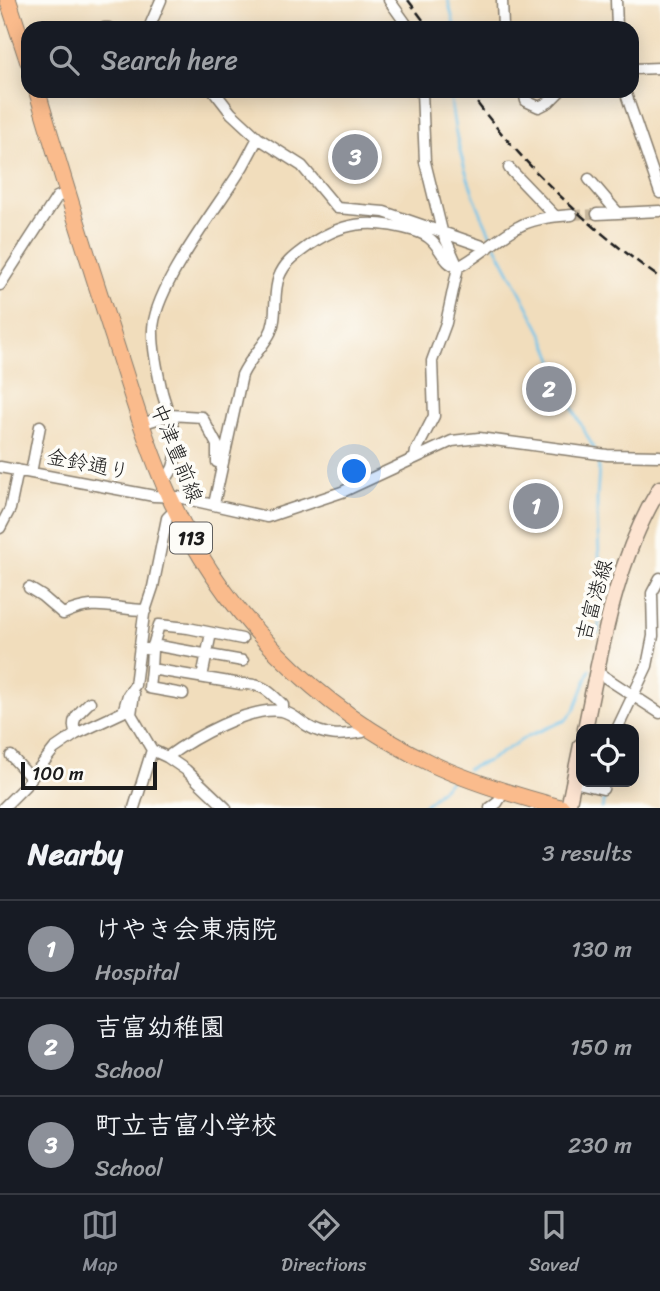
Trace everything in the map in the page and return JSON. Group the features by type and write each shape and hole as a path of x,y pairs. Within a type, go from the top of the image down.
{"main road":[{"path":"0,8 8,0 21,40"},
{"name":"中津豊前線","path":"39,98 141,424 169,496 221,587 245,618 298,674 366,726 431,764 504,792 562,808"},
{"name":"吉富港線","path":"590,724 597,672 620,574 660,488"},
{"path":"568,808 576,768"}],"street":[{"path":"152,21 161,0"},
{"path":"389,0 404,21"},
{"path":"502,0 503,21"},
{"path":"616,0 617,21"},
{"path":"639,69 660,68"},
{"path":"219,98 258,138 302,166 337,208 384,212 488,248"},
{"path":"415,457 434,416 432,361 446,323 458,267 442,231 425,162 422,98"},
{"path":"525,98 526,101 539,107 553,98"},
{"path":"627,98 660,194"},
{"path":"183,694 149,688 151,669 146,610 167,519 170,475 177,451 176,438 162,391 152,333 155,316 171,277 244,165 258,138"},
{"path":"509,168 528,191 555,216"},
{"path":"589,179 618,213"},
{"path":"0,285 57,197 67,193"},
{"path":"597,214 660,211"},
{"path":"214,504 242,375 250,359 271,334 278,279 285,265 295,256 331,232 358,223 378,222 431,237 446,260 452,266 458,267 518,227 555,216 572,215"},
{"path":"141,424 170,415 202,416 216,444 218,462 223,463"},
{"path":"31,473 40,426"},
{"name":"金鈴通り","path":"0,467 214,504 267,517 342,492 452,441 479,438 607,455 660,456"},
{"path":"0,528 10,509 18,470"},
{"path":"619,724 647,666 653,636 652,593 660,578"},
{"path":"29,588 64,614 78,608 102,604 146,610"},
{"path":"226,808 186,770 152,750 131,714 135,685 159,625 242,639"},
{"path":"202,677 211,632"},
{"path":"148,648 243,661"},
{"path":"151,669 241,684 256,684 267,688 283,705 283,711"},
{"path":"597,672 660,713"},
{"path":"3,808 32,778 54,749 76,734 123,712 128,695 135,685"},
{"path":"76,734 72,726 75,717 90,702"},
{"path":"167,757 197,736 223,724 264,712 283,711 316,732 331,736 363,732 366,726"},
{"path":"134,808 152,750"},
{"path":"11,756 32,778"},
{"path":"489,808 497,803 504,792"}],"waterway":[{"path":"448,0 453,21"},
{"path":"451,98 464,167 492,238"},
{"path":"495,244 544,337 575,413 594,449"},
{"path":"598,458 598,633"},
{"path":"467,769 488,761 528,736 566,720 575,709 590,670"},
{"path":"422,808 450,781"},
{"path":"602,808 607,791"}],"tunnel":[{"path":"572,215 597,214"}],"railway":[{"path":"408,0 424,21"},
{"path":"473,98 533,169 606,237 660,278"}],"place":[{"name":"町立吉富小学校","path":"355,157"},
{"name":"吉富幼稚園","path":"549,389"},
{"name":"けやき会東病院","path":"536,506"}]}
